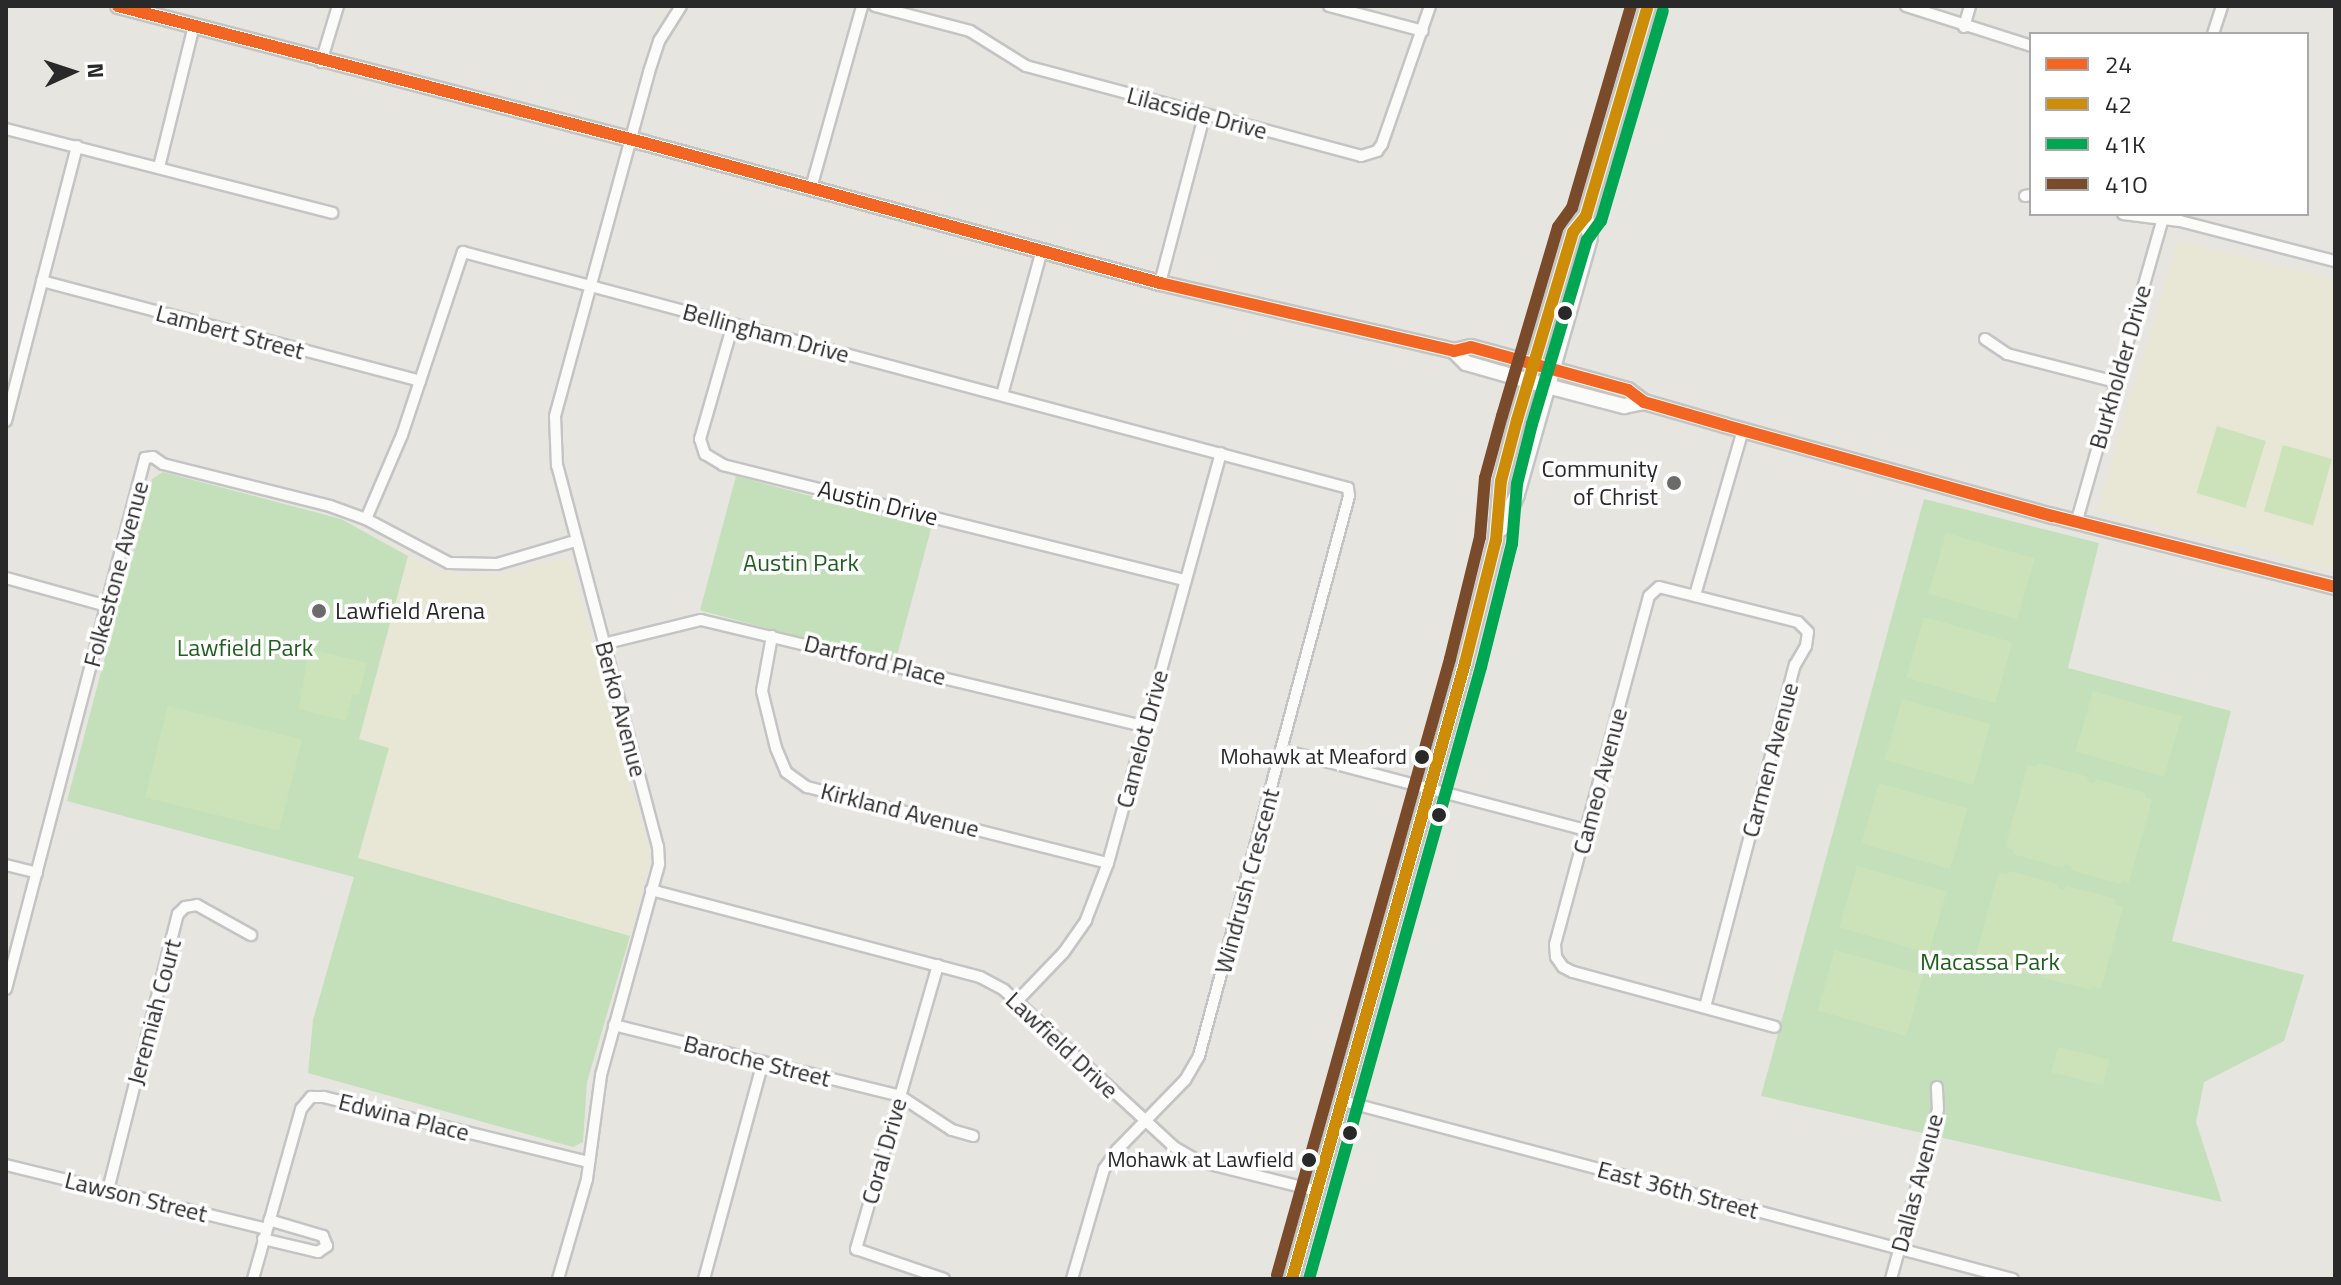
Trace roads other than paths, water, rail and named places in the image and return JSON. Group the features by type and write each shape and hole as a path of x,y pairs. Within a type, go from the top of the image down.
{"main road":[{"path":"118,6 321,62 632,140 1160,283 1454,351 1471,347 1628,390 1644,402 1743,430 2335,587"},
{"path":"1292,1279 1431,788 1496,540 1501,481 1573,232 1586,216 1648,6"},
{"path":"1496,540 1517,494 1590,237 1586,216"},
{"path":"1454,351 1466,363 1547,386 1624,406 1644,402"}],"street":[{"path":"321,62 338,6"},
{"path":"811,188 862,6"},
{"name":"Lilacside Drive","path":"875,6 970,31 1026,66 1353,155 1369,155 1382,144 1430,6"},
{"path":"1329,6 1423,31"},
{"path":"1906,6 2029,45"},
{"path":"1964,27 1970,6"},
{"path":"2214,32 2222,6"},
{"name":"Berko Avenue","path":"558,1279 589,1162 599,1083 659,864 658,847 557,466 555,416 659,41 675,8"},
{"path":"159,167 194,26"},
{"path":"1160,283 1204,116"},
{"path":"6,129 332,213"},
{"path":"6,421 77,146"},
{"path":"2163,217 2335,261"},
{"name":"Burkholder Drive","path":"2077,520 2163,217"},
{"path":"1002,395 1042,250"},
{"name":"Bellingham Drive","path":"366,519 402,435 463,252 1344,485"},
{"name":"Lambert Street","path":"42,281 420,381"},
{"name":"Austin Drive","path":"733,324 700,439 705,454 723,465 1184,580"},
{"path":"1985,339 2007,354 2116,382"},
{"path":"1695,595 1743,430"},
{"name":"Camelot Drive","path":"1017,1001 1064,952 1079,931 1108,863 1221,453"},
{"name":"Folkestone Avenue","path":"6,989 145,458 153,457 163,464 330,506 366,519 449,563 497,564 575,541"},
{"name":"Windrush Crescent","path":"1072,1279 1104,1169 1185,1080 1199,1056 1349,496 1344,485"},
{"path":"6,578 107,606"},
{"name":"Cameo Avenue","path":"1695,595 1659,587 1649,596 1555,945 1556,957 1563,967 1775,1027"},
{"name":"Carmen Avenue","path":"1695,595 1798,622 1808,632 1806,646 1795,665 1705,1007"},
{"name":"Dartford Place","path":"603,644 701,620 1146,727"},
{"name":"Kirkland Avenue","path":"772,636 762,691 776,748 786,772 807,787 1108,863"},
{"path":"1283,750 1586,830"},
{"path":"6,865 37,873"},
{"name":"Lawfield Drive","path":"651,890 980,977 1017,1001 1174,1147 1198,1161 1317,1191"},
{"name":"Jeremiah Court","path":"108,1190 178,914 185,907 197,905 251,935"},
{"name":"Coral Drive","path":"938,965 856,1249 944,1279"},
{"name":"Baroche Street","path":"614,1025 900,1096 952,1130 973,1136"},
{"path":"704,1279 763,1062"},
{"name":"Dallas Avenue","path":"1891,1279 1938,1109 1937,1087"},
{"name":"Edwina Place","path":"253,1279 301,1109 311,1097 324,1097 589,1162"},
{"name":"East 36th Street","path":"1343,1101 2013,1279"},
{"name":"Lawson Street","path":"6,1165 266,1229"},
{"path":"266,1229 323,1236 327,1246 318,1252 266,1229"}],"place":[{"name":"Community of Christ","path":"1674,483"},
{"name":"Lawfield Arena","path":"319,611"},
{"name":"Mohawk at Meaford","path":"1422,757"},
{"name":"Mohawk at Lawfield","path":"1309,1160"}],"park label":[{"name":"Austin Park","path":"801,563"},
{"name":"Lawfield Park","path":"245,648"},
{"name":"Macassa Park","path":"1990,962"}]}
